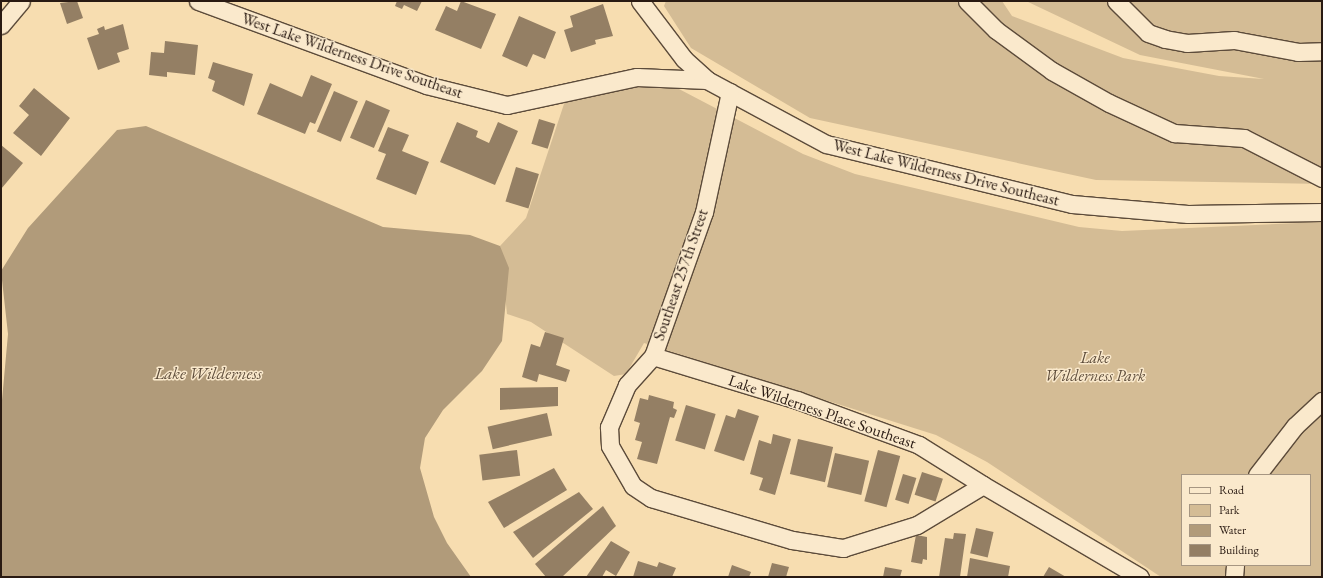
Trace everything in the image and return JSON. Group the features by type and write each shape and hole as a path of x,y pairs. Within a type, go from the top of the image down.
{"street":[{"path":"1,25 21,1"},
{"name":"West Lake Wilderness Drive Southeast","path":"198,1 426,85 507,105 637,77 707,80 826,144 1072,204 1188,214 1322,212"},
{"path":"640,1 684,59 707,80"},
{"path":"967,1 996,30 1052,71 1109,103 1174,134 1244,138 1322,178"},
{"path":"1116,1 1148,32 1165,39 1187,43 1234,40 1298,52 1322,51"},
{"name":"Southeast 257th Street","path":"730,92 704,212 653,356 627,385 609,427 610,446 633,486 651,498 817,545 843,548 883,537 944,511 982,485"},
{"name":"Lake Wilderness Place Southeast","path":"653,356 797,400 919,446 982,485 1140,577"},
{"path":"1257,474 1295,426 1322,401"},
{"path":"1234,577 1236,566"}],"green space":[{"path":"666,1 1002,1 1012,16 1123,58 1219,76 1264,79 1140,55 1026,1 1322,1 1322,184 1096,180 810,118 691,48 664,6"},
{"name":"Lake Wilderness Park","path":"618,85 679,89 803,154 855,174 1079,227 1122,231 1322,222 1322,577 1161,577 987,462 936,435 644,343 626,374 614,376 531,322 507,314 500,246 526,218 565,101"}],"water":[{"name":"Lake Wilderness","path":"146,126 383,227 470,235 500,246 509,268 502,341 482,371 443,410 425,438 420,468 434,517 447,543 471,577 1,577 1,411 8,334 1,271 28,228 117,130"}],"building":[{"path":"77,1 83,18 67,24 60,3"},
{"path":"397,1 422,1 417,11 404,5 402,9 395,6"},
{"path":"461,1 496,14 481,49 435,30 446,6 457,11"},
{"path":"603,4 613,36 595,40 596,44 571,52 564,30 573,27 570,16"},
{"path":"519,16 556,32 545,59 533,54 527,67 502,56"},
{"path":"123,24 129,49 117,53 120,62 98,70 87,38 99,34 97,29 104,26 105,30"},
{"path":"165,41 198,45 195,75 167,72 167,77 149,75 151,52 164,53"},
{"path":"213,62 253,74 244,106 212,91 215,81 208,78"},
{"path":"311,75 332,84 315,124 310,122 305,134 257,114 270,83 302,97"},
{"path":"34,88 70,118 41,156 13,133 29,115 19,106"},
{"path":"334,91 358,101 341,142 317,132"},
{"path":"366,100 390,110 374,148 350,138"},
{"path":"539,119 555,124 548,149 531,144"},
{"path":"457,122 478,131 476,137 489,143 498,122 518,131 495,185 440,162"},
{"path":"388,127 409,135 402,151 429,162 416,195 376,179 386,154 378,151"},
{"path":"1,145 23,163 1,189"},
{"path":"516,167 539,174 528,208 505,201"},
{"path":"545,332 564,338 556,365 570,370 566,382 539,374 537,382 522,377 531,344 540,347"},
{"path":"558,387 558,406 500,410 500,388"},
{"path":"649,395 674,402 673,408 677,410 674,418 670,417 657,464 637,459 642,442 635,440 640,423 634,421 640,398 648,400"},
{"path":"686,405 716,414 705,449 675,440"},
{"path":"738,409 759,416 744,461 714,451 726,415 735,418"},
{"path":"547,413 552,435 493,449 488,427"},
{"path":"773,434 791,439 775,495 759,490 763,478 750,474 759,440 771,444"},
{"path":"798,439 833,447 825,482 790,474"},
{"path":"517,450 520,476 482,480 479,455"},
{"path":"878,450 900,456 886,507 864,501"},
{"path":"835,453 869,461 861,495 827,487"},
{"path":"554,468 567,490 504,528 488,502"},
{"path":"922,472 943,479 936,502 915,495"},
{"path":"903,474 916,478 908,504 895,500"},
{"path":"579,492 593,509 533,558 513,532"},
{"path":"603,506 616,526 562,577 546,577 535,564"},
{"path":"976,528 994,532 988,557 970,553"},
{"path":"954,533 966,534 960,577 939,577 945,538 953,539"},
{"path":"916,535 927,537 927,560 923,559 922,564 911,562"},
{"path":"611,541 630,552 616,576 606,570 602,577 586,577"},
{"path":"970,558 1010,566 1008,577 967,577"},
{"path":"638,561 657,567 659,562 676,568 672,577 633,577"},
{"path":"772,563 789,567 786,577 768,577"},
{"path":"732,565 751,572 749,577 728,577"},
{"path":"885,567 902,570 900,577 883,577"},
{"path":"1049,567 1066,577 1043,577"}]}
